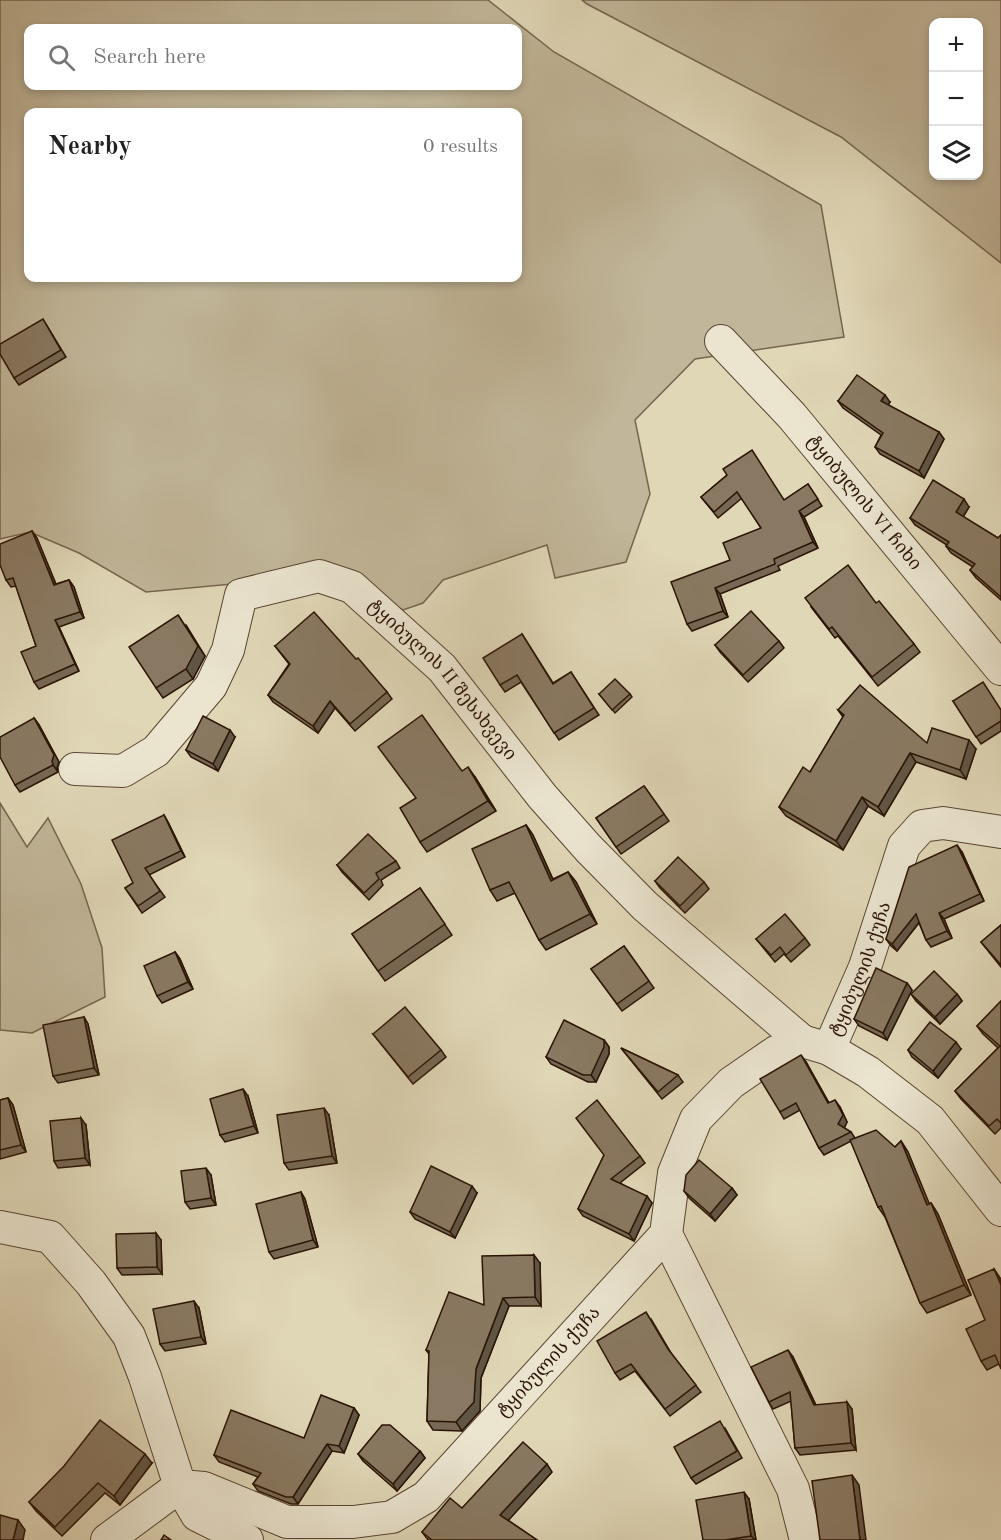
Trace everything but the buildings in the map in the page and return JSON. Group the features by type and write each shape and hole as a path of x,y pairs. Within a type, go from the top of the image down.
{"street":[{"name":"ტყიბულის VI ჩიხი","path":"721,341 792,416 1001,669"},
{"name":"ტყიბულის II შესახვევი","path":"75,769 123,771 156,750 211,686 228,650 241,595 319,576 352,587 442,668 542,796 588,848 645,906 815,1045"},
{"name":"ტყიბულის ქუჩა","path":"180,1486 204,1488 287,1522 353,1522 392,1517 426,1497 666,1234 674,1173 696,1119 731,1083 776,1052 815,1045 865,967 904,846 922,826 943,823 1001,832"},
{"path":"815,1045 868,1072 930,1120 1001,1210"},
{"path":"0,1227 50,1237 91,1283 129,1336 145,1377 180,1486 197,1515 247,1540"},
{"path":"666,1234 793,1489 806,1540"},
{"path":"107,1540 180,1486"}],"shaded area":[{"path":"0,0 488,0 518,24 24,24 24,90 522,90 522,27 554,52 821,205 844,337 695,359 635,420 650,494 626,562 555,578 547,545 443,580 423,603 403,610 323,567 254,582 146,592 79,553 30,532 0,539"},
{"path":"582,0 1001,0 1001,263 841,137"},
{"path":"0,803 27,847 48,818 81,884 102,948 105,997 32,1033 0,1030"}]}
